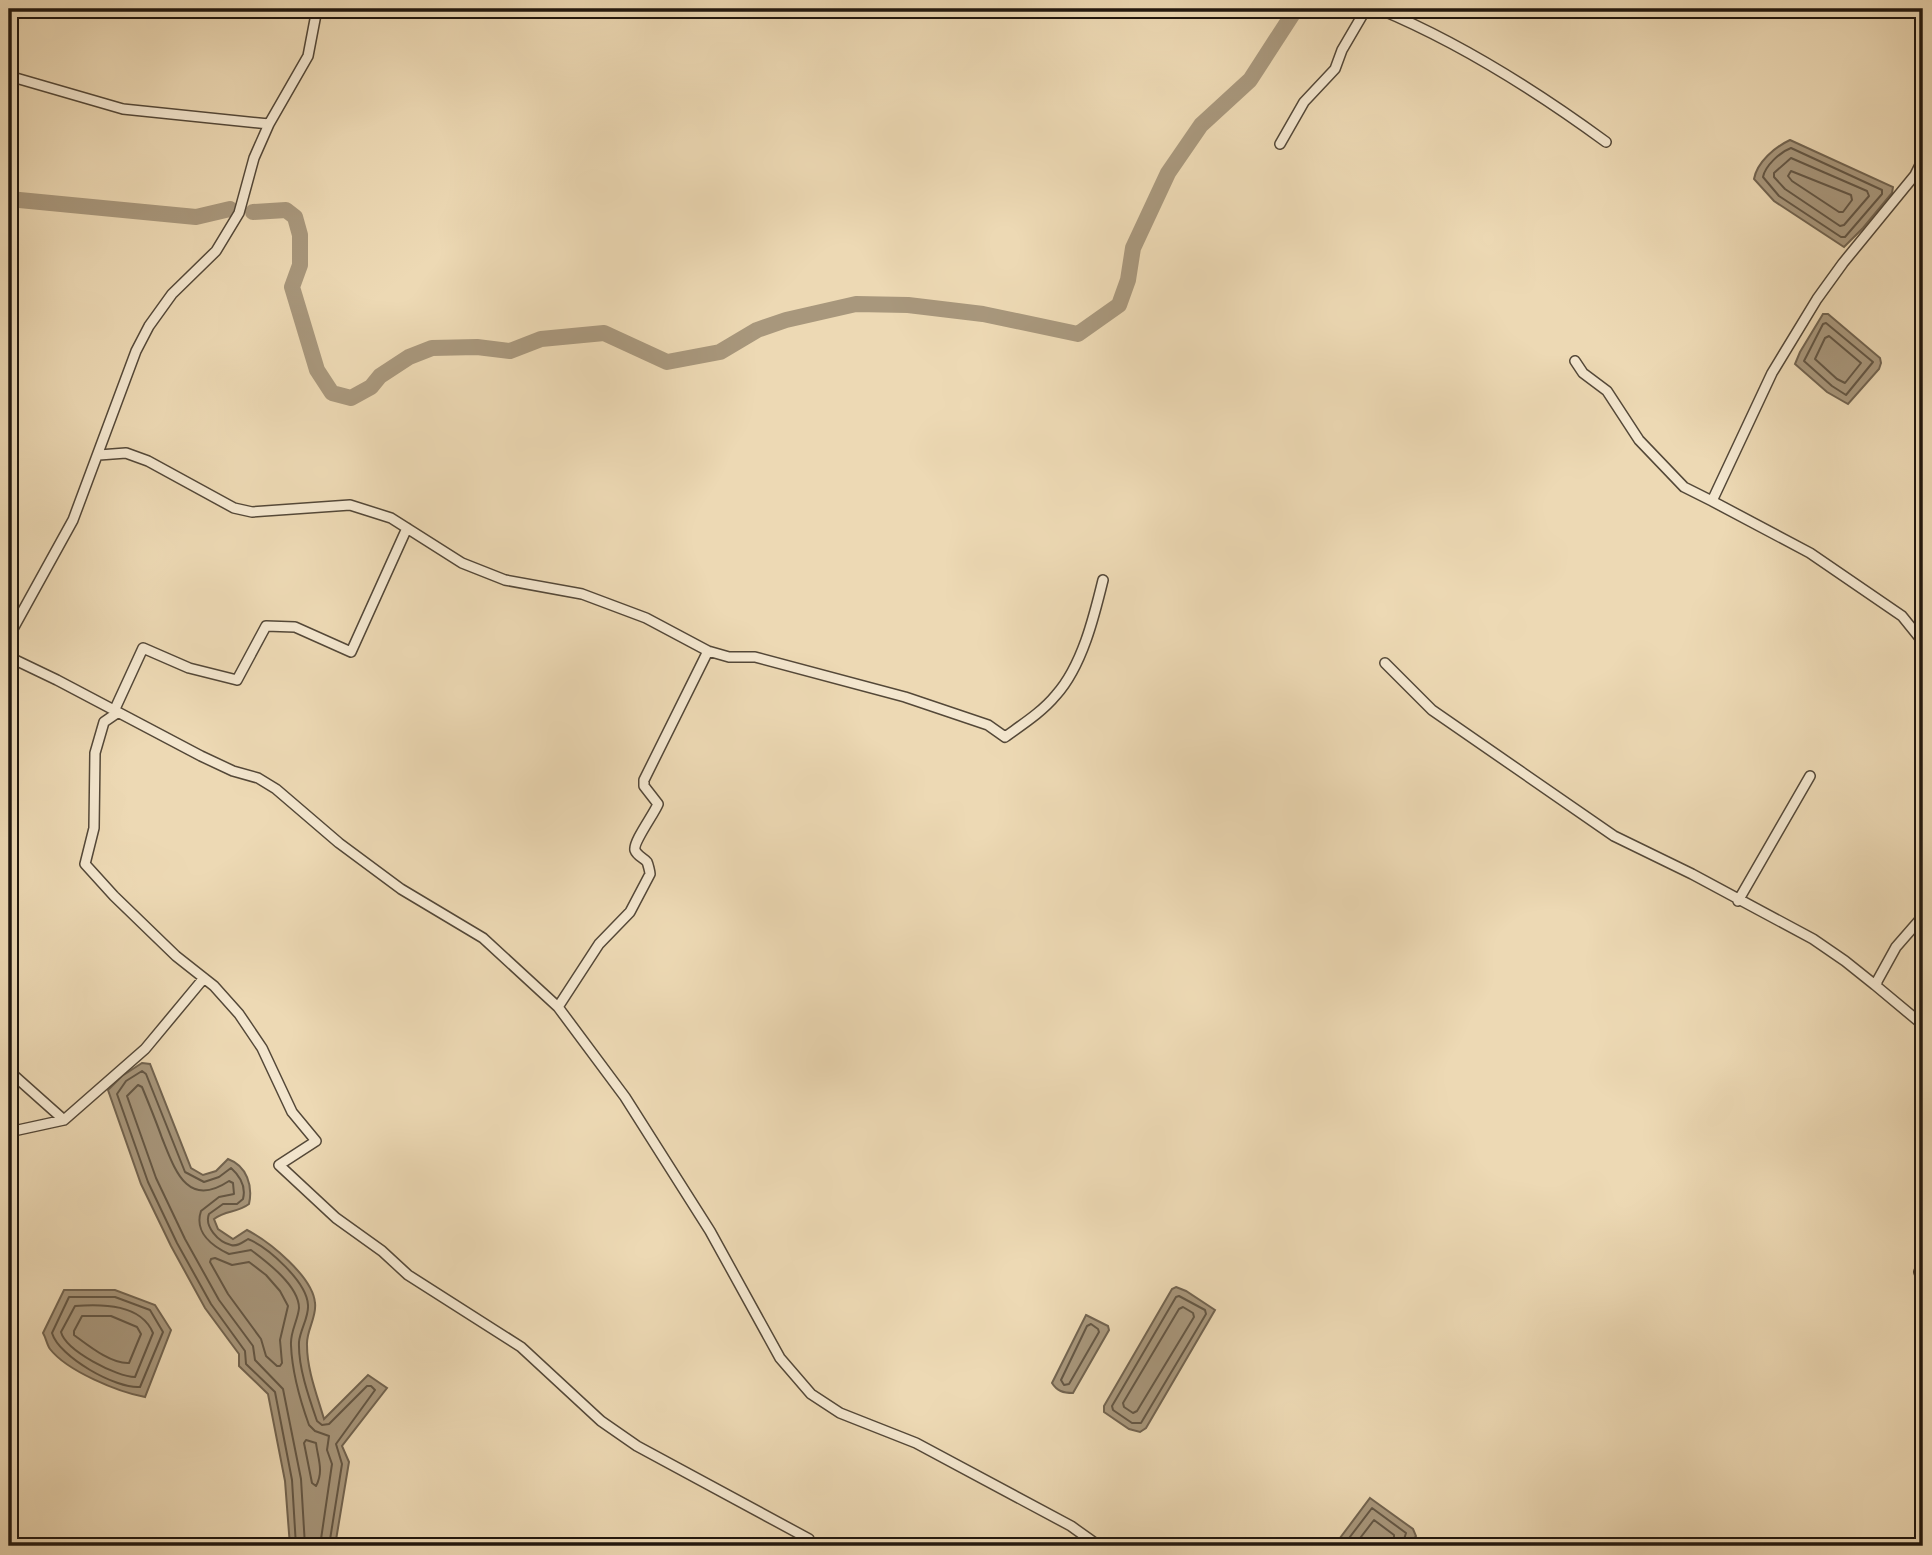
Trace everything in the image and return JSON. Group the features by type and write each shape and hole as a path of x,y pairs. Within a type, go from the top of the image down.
{"street":[{"path":"9,636 74,520 136,351 149,326 172,294 216,251 239,213 254,158 269,124 308,56 317,9"},
{"path":"1280,144 1304,102 1335,69 1342,50 1366,9"},
{"path":"1379,9 1410,22 1492,65 1548,100 1606,142"},
{"path":"9,76 123,109 269,124"},
{"path":"1712,501 1772,373 1817,299 1843,262 1915,175 1923,159"},
{"path":"1575,361 1583,373 1607,391 1639,440 1684,487 1810,553 1902,616 1923,642"},
{"path":"99,455 126,453 148,461 234,508 252,512 350,505 391,519 478,570 505,580 582,594 646,618 708,651 729,657 755,657 893,693 988,725 1005,737 1057,695 1070,675 1092,625 1103,580"},
{"path":"407,528 351,652 295,627 267,626 237,680 189,668 143,648 116,712 104,722 95,752 94,828 86,864 114,896 176,956 204,978 239,1014 262,1048 292,1112 316,1141 279,1166 335,1218 382,1251 408,1275 521,1347 601,1421 637,1446 809,1539"},
{"path":"558,1007 599,944 630,912 650,874 647,863 634,847 658,804 644,786 644,780 708,651"},
{"path":"9,657 201,757 258,778 276,789 339,843 401,889 483,938 558,1007 625,1097 710,1231 780,1358 811,1394 840,1413 916,1443 1071,1526 1099,1546"},
{"path":"1385,663 1432,710 1614,836 1692,874 1813,939 1845,961 1923,1025"},
{"path":"1738,901 1810,776"},
{"path":"1875,985 1906,934 1923,919"},
{"path":"9,1132 64,1120 145,1049 204,978"},
{"path":"9,1071 64,1120"},
{"path":"1923,1263 1919,1272 1923,1283"}],"water":[{"path":"1790,140 1893,187 1892,193 1844,247 1774,201 1754,179 1768,156"},
{"path":"1823,314 1828,314 1880,358 1879,369 1848,404 1827,392 1795,364"},
{"path":"142,1063 150,1064 191,1168 203,1175 216,1171 228,1159 240,1166 247,1177 249,1204 214,1219 218,1229 233,1239 247,1230 289,1261 307,1282 315,1308 307,1340 307,1354 324,1419 368,1375 387,1388 342,1446 349,1462 335,1546 290,1546 285,1481 268,1394 239,1366 239,1354 205,1308 141,1184 108,1090 122,1076"},
{"path":"1176,1287 1215,1310 1146,1428 1140,1432 1129,1429 1104,1412 1104,1406 1172,1289"},
{"path":"64,1290 115,1290 155,1305 171,1330 145,1397 80,1373 50,1349 43,1333"},
{"path":"1086,1315 1108,1326 1109,1330 1073,1393 1063,1392 1052,1383"},
{"path":"1370,1498 1413,1529 1416,1536 1408,1546 1334,1546"}],"waterway":[{"path":"253,212 286,210 295,217 300,235 300,265 292,287 317,370 332,393 351,398 371,387 380,376 409,357 432,348 477,347 510,351 541,339 604,333 667,362 720,352 757,330 786,320 856,304 908,305 983,314 1078,334 1119,305 1128,280 1133,248 1168,173 1201,125 1250,80 1296,9"},
{"path":"9,199 196,217 230,209"}]}
